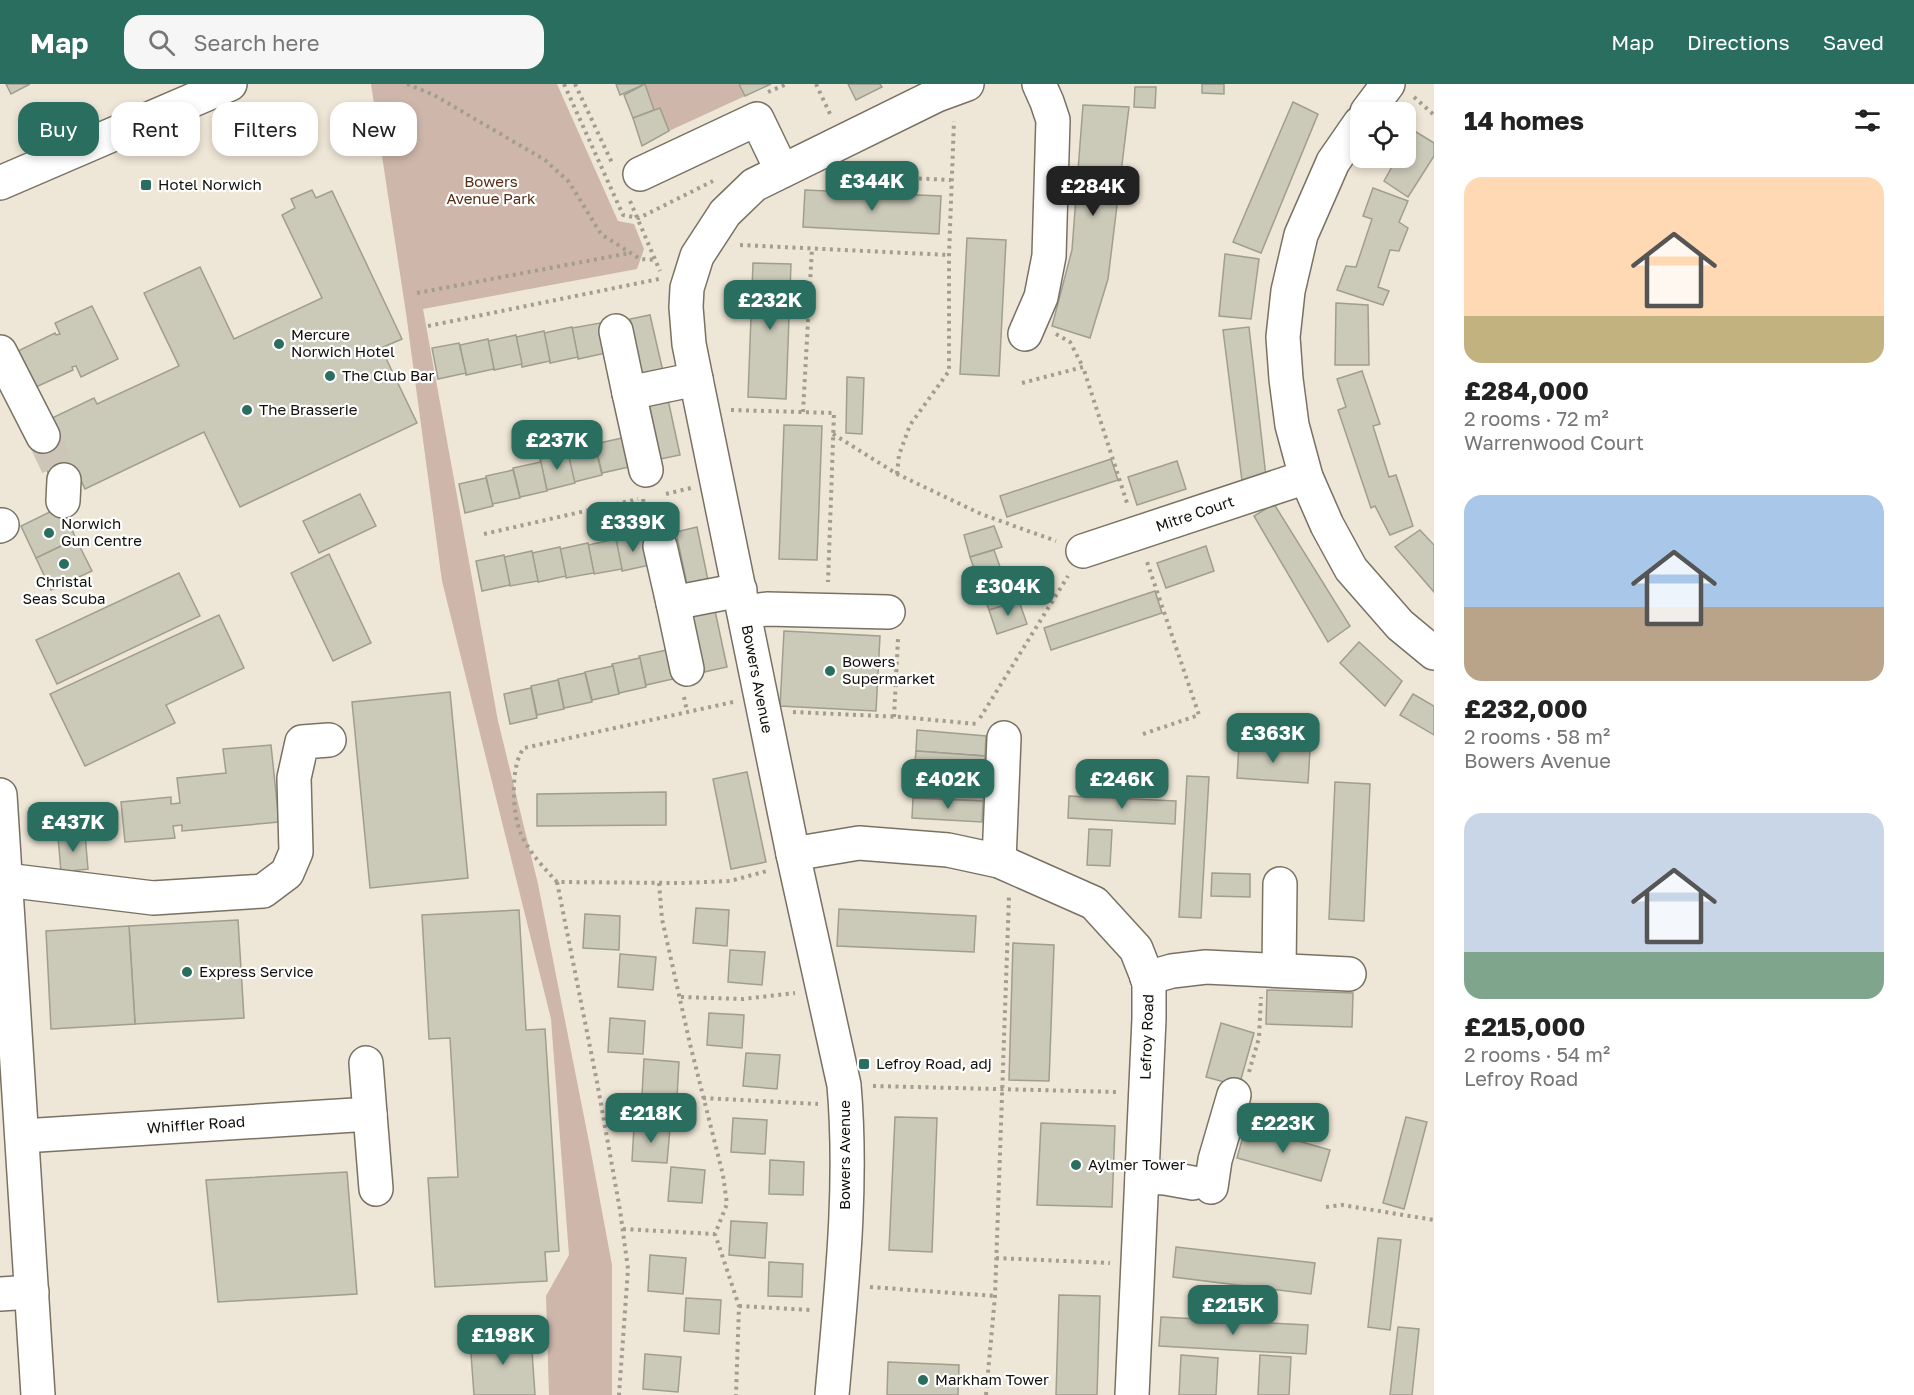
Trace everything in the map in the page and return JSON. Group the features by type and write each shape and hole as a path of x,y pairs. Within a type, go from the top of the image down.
{"main road":[{"path":"0,183 230,84"},
{"path":"1028,328 1041,297 1048,256 1053,120 1039,84"},
{"name":"Bowers Avenue","path":"832,1395 845,1203 845,1094 794,860 689,344 687,288 698,256 725,213 754,185 947,88"},
{"path":"1376,99 1333,162 1301,235 1288,291 1283,337 1286,378 1292,425 1306,477 1327,525 1351,569 1400,625 1434,653"},
{"path":"628,179 764,115 782,171"},
{"path":"616,331 629,393 655,486"},
{"path":"0,351 43,436"},
{"path":"629,393 700,394"},
{"name":"Mitre Court","path":"1083,551 1306,477"},
{"path":"660,546 687,669"},
{"path":"673,603 742,601 767,609 888,612"},
{"path":"1004,738 1004,863"},
{"path":"6,880 153,898 263,891 287,873 296,852 294,778 302,742 329,740"},
{"path":"0,795 23,1136 16,1293 38,1395"},
{"name":"Lefroy Road","path":"794,860 857,831 1004,863 1094,903 1136,949 1149,982 1149,1019 1132,1395"},
{"path":"1270,970 1280,884"},
{"path":"1147,978 1172,971 1206,967 1349,974"},
{"path":"366,1063 376,1189"},
{"path":"1142,1177 1165,1178 1202,1185 1215,1160 1234,1095"},
{"name":"Whiffler Road","path":"23,1136 370,1114"}],"path":[{"path":"407,84 434,94 545,160 569,182 601,234 640,259 656,260"},
{"path":"564,84 623,215 639,218 722,177"},
{"path":"428,326 663,278 639,218 628,179 575,84"},
{"path":"897,474 899,455 910,425 949,371 951,180 947,88"},
{"path":"1376,99 1434,115"},
{"path":"839,174 951,180"},
{"path":"706,243 949,255"},
{"path":"803,412 812,248"},
{"path":"417,293 631,253"},
{"path":"1028,328 1070,342 1083,366"},
{"path":"700,394 803,412 834,413 827,610"},
{"path":"619,1395 628,1269 623,1229 597,1082 557,882 540,865 520,834 515,807 515,773 519,754 525,748 762,706 778,712 894,717 976,725 1083,551 981,514 897,474 833,434"},
{"path":"484,534 655,486 718,483"},
{"path":"888,612 899,613 894,717"},
{"path":"557,882 730,881 794,860"},
{"path":"986,1395 995,1296 1002,1088 1004,863"},
{"path":"658,883 662,919 703,1098 721,1164 727,1204 715,1234 739,1306 736,1395"},
{"path":"1234,1095 1244,1090 1259,1038 1270,970"},
{"path":"681,997 743,999 786,995 823,987"},
{"path":"703,1098 809,1105 845,1094 1002,1088 1146,1094"},
{"path":"1326,1207 1342,1205 1434,1220"},
{"path":"623,1229 715,1234"},
{"path":"996,1258 1138,1264"},
{"path":"739,1306 840,1298 995,1296"}],"green space":[{"name":"Bowers Avenue Park","path":"371,84 557,84 618,221 634,224 644,249 637,269 423,309 498,721 538,884 612,1265 612,1395 549,1395 546,1296 569,1255 551,1019 442,581 406,313 382,156 417,156 417,102 374,102"},
{"path":"645,84 739,84 745,96 669,131 660,108 654,110"}],"building":[{"path":"6,84 30,84 11,94"},
{"path":"616,84 645,84 620,95"},
{"path":"645,84 654,110 633,118 624,95"},
{"path":"739,84 771,84 745,96"},
{"path":"848,84 880,84 882,87 856,100"},
{"path":"1202,84 1224,84 1224,94 1202,93"},
{"path":"1135,87 1156,87 1155,108 1134,107"},
{"path":"1293,102 1318,114 1261,253 1233,242"},
{"path":"1083,105 1129,107 1108,279 1090,338 1052,326 1072,250"},
{"path":"660,108 669,131 642,146 633,118"},
{"path":"1416,132 1434,143 1434,156 1408,197 1384,181 1391,168 1416,168"},
{"path":"1373,188 1408,201 1399,222 1408,228 1399,251 1390,250 1378,287 1389,291 1383,305 1337,290 1346,266 1356,267 1372,219 1363,216"},
{"name":"Mercure Norwich Hotel","path":"312,190 316,198 332,191 402,339 381,348 417,423 240,507 204,432 85,489 78,474 54,485 33,441 52,418 94,398 97,404 179,366 144,293 200,267 234,339 322,298 282,215 295,208 291,199"},
{"path":"805,190 941,196 939,234 803,227"},
{"path":"967,238 1006,240 999,376 960,374"},
{"path":"1225,254 1259,259 1251,319 1219,316"},
{"path":"753,263 791,264 786,399 748,397"},
{"path":"1336,303 1368,305 1369,365 1335,365"},
{"path":"92,306 118,359 81,377 76,366 72,367 73,370 36,387 18,351 55,333 60,334 55,323"},
{"path":"650,315 664,376 643,380 630,319"},
{"path":"600,323 606,353 578,359 572,328"},
{"path":"572,327 578,357 550,363 544,333"},
{"path":"1249,327 1266,477 1242,481 1223,330"},
{"path":"544,331 550,361 522,367 516,337"},
{"path":"516,335 522,364 494,370 488,341"},
{"path":"488,339 494,369 466,375 460,345"},
{"path":"459,343 466,373 438,379 432,348"},
{"path":"1362,371 1380,424 1373,426 1389,477 1396,475 1413,526 1390,535 1375,506 1371,508 1338,410 1346,407 1337,379"},
{"path":"847,377 864,378 862,434 846,433"},
{"path":"667,395 680,455 660,459 648,399"},
{"path":"784,425 822,426 817,560 779,559"},
{"path":"622,438 629,467 602,473 595,444"},
{"path":"595,446 602,475 574,482 567,452"},
{"path":"568,453 575,483 547,490 540,459"},
{"path":"1111,459 1118,480 1007,517 1000,496"},
{"path":"1177,461 1186,489 1137,505 1128,477"},
{"path":"541,462 547,491 520,497 513,468"},
{"path":"513,470 520,498 492,504 486,476"},
{"path":"486,478 493,506 465,513 459,484"},
{"path":"360,494 376,526 319,553 303,521"},
{"path":"1274,504 1350,626 1328,642 1254,516"},
{"name":"Norwich Gun Centre","path":"62,506 76,539 36,558 21,526"},
{"path":"994,526 1002,547 970,557 964,535"},
{"path":"697,527 710,590 689,594 676,532"},
{"path":"1420,530 1434,545 1434,592 1395,547"},
{"path":"644,535 650,565 622,571 616,541"},
{"name":"Christal Seas Scuba","path":"76,539 92,571 51,590 36,558"},
{"path":"616,539 622,569 594,574 588,545"},
{"path":"588,543 594,573 566,578 560,549"},
{"path":"1206,546 1214,571 1166,588 1157,563"},
{"path":"560,547 566,576 538,582 532,553"},
{"path":"994,550 1004,578 980,585 970,557"},
{"path":"532,551 538,581 510,586 504,557"},
{"path":"329,554 371,643 333,661 291,573"},
{"path":"504,555 510,585 482,591 476,561"},
{"path":"179,573 200,616 57,684 36,640"},
{"path":"1004,578 1013,603 989,610 980,585"},
{"path":"1155,591 1162,613 1051,650 1044,628"},
{"path":"1019,601 1027,624 997,634 989,610"},
{"path":"714,606 727,667 704,672 692,611"},
{"path":"219,615 244,668 166,705 175,723 85,766 50,694"},
{"name":"Bowers Supermarket","path":"784,631 880,636 876,711 780,706"},
{"path":"1359,642 1402,681 1385,706 1340,663"},
{"path":"667,650 673,679 646,685 639,656"},
{"path":"640,658 646,687 619,693 612,664"},
{"path":"613,666 619,694 592,700 585,672"},
{"path":"585,673 592,702 564,708 558,679"},
{"path":"558,680 564,709 537,715 531,686"},
{"path":"531,688 537,718 510,724 504,694"},
{"path":"450,692 468,878 370,888 352,702"},
{"path":"1413,694 1434,706 1434,735 1400,715"},
{"path":"917,730 986,736 985,756 916,751"},
{"path":"271,745 279,822 182,831 182,825 173,826 175,838 125,842 121,802 171,797 171,804 180,803 177,778 226,773 223,749"},
{"path":"1239,745 1310,750 1308,783 1237,778"},
{"path":"916,751 985,756 984,776 914,773"},
{"path":"747,772 766,862 731,869 713,779"},
{"path":"914,773 984,776 983,801 913,798"},
{"path":"1187,776 1209,777 1201,918 1179,917"},
{"path":"1335,782 1370,784 1364,921 1329,919"},
{"path":"666,792 666,825 537,826 537,794"},
{"path":"1069,796 1176,801 1175,824 1068,818"},
{"path":"913,798 983,801 982,822 912,818"},
{"path":"1089,829 1112,830 1110,866 1087,865"},
{"path":"85,834 88,869 61,872 58,836"},
{"path":"1212,873 1250,874 1250,897 1211,896"},
{"path":"696,908 729,910 727,946 693,943"},
{"path":"839,909 976,916 974,952 837,946"},
{"path":"519,910 526,1030 545,1029 559,1251 545,1252 547,1281 435,1287 428,1178 458,1177 450,1038 429,1039 422,915"},
{"path":"585,914 620,916 619,950 583,948"},
{"name":"Express Service","path":"238,920 244,1018 135,1024 129,926"},
{"path":"129,926 135,1024 51,1029 46,931"},
{"path":"1013,943 1054,945 1049,1081 1009,1080"},
{"path":"730,950 765,952 762,985 728,982"},
{"path":"620,954 656,957 653,990 618,987"},
{"path":"1267,990 1353,993 1352,1027 1266,1024"},
{"path":"709,1013 744,1015 742,1048 707,1045"},
{"path":"610,1018 645,1021 643,1054 608,1052"},
{"path":"1221,1023 1254,1033 1239,1086 1206,1077"},
{"path":"746,1053 780,1055 777,1089 743,1086"},
{"path":"644,1059 679,1062 677,1097 642,1095"},
{"path":"895,1117 937,1118 932,1252 889,1250"},
{"path":"1406,1117 1427,1122 1404,1209 1383,1203"},
{"path":"733,1118 767,1120 765,1154 731,1152"},
{"name":"Aylmer Tower","path":"1041,1123 1115,1126 1112,1207 1037,1205"},
{"path":"634,1126 670,1128 667,1163 632,1161"},
{"path":"1246,1126 1330,1150 1321,1181 1237,1158"},
{"path":"770,1160 804,1162 803,1195 769,1194"},
{"path":"671,1167 705,1170 702,1203 668,1201"},
{"path":"347,1172 357,1294 218,1302 206,1180"},
{"path":"731,1221 767,1223 765,1258 729,1255"},
{"path":"1378,1238 1401,1240 1390,1330 1368,1327"},
{"path":"1176,1247 1315,1263 1311,1294 1173,1277"},
{"path":"650,1255 686,1258 683,1294 648,1291"},
{"path":"769,1262 803,1264 802,1297 768,1296"},
{"path":"1059,1295 1100,1296 1097,1395 1056,1395"},
{"path":"686,1298 721,1300 719,1334 684,1331"},
{"path":"1161,1317 1308,1325 1306,1354 1159,1346"},
{"path":"1398,1327 1419,1329 1412,1395 1390,1395"},
{"path":"531,1336 535,1395 474,1395 470,1340"},
{"path":"645,1354 681,1357 678,1392 643,1389"},
{"path":"1181,1355 1218,1358 1216,1395 1179,1395"},
{"path":"1260,1355 1291,1357 1289,1395 1258,1395"},
{"name":"Markham Tower","path":"888,1362 959,1365 958,1395 887,1395"}],"tunnel":[{"path":"43,436 64,480"}],"place":[{"name":"Hotel Norwich","path":"146,185"},
{"name":"Mercure Norwich Hotel","path":"279,344"},
{"name":"The Club Bar","path":"330,376"},
{"name":"The Brasserie","path":"247,410"},
{"name":"Norwich Gun Centre","path":"49,533"},
{"name":"Christal Seas Scuba","path":"64,564"},
{"name":"Bowers Supermarket","path":"830,671"},
{"name":"Express Service","path":"187,972"},
{"name":"Lefroy Road, adj","path":"864,1064"},
{"name":"Aylmer Tower","path":"1076,1165"},
{"name":"Markham Tower","path":"923,1380"}]}
